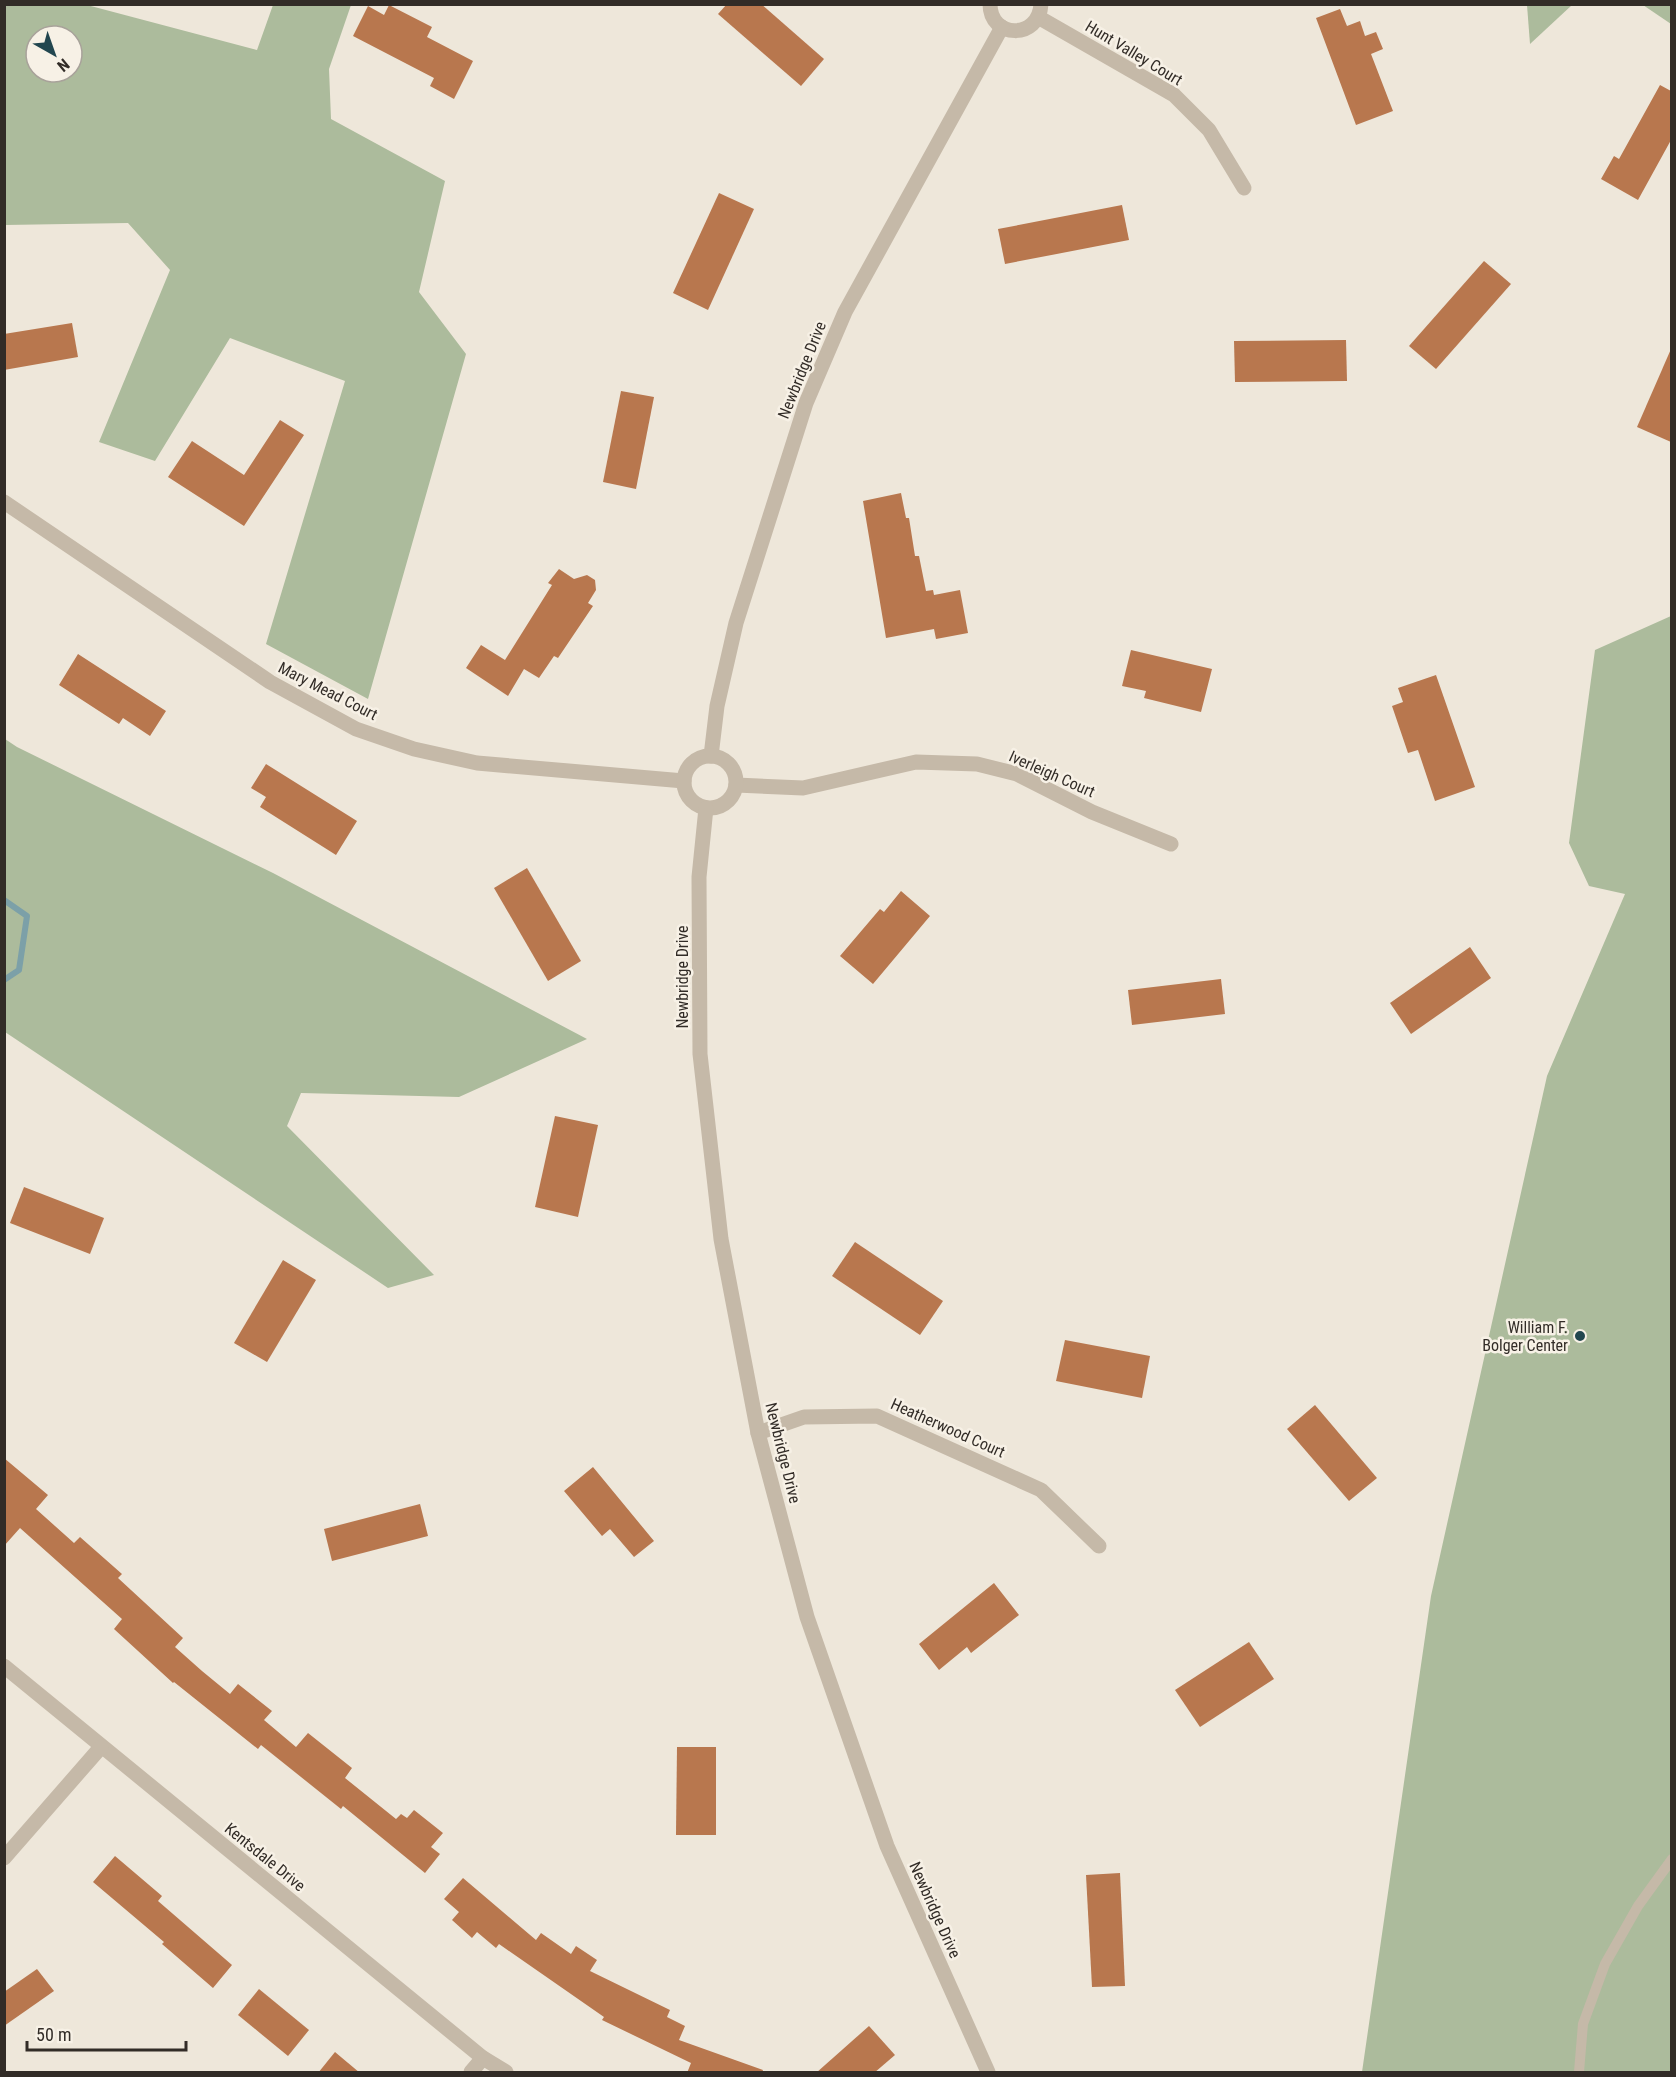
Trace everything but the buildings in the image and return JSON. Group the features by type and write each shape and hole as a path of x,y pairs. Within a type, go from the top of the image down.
{"street":[{"path":"990,4 993,18 1002,27 1013,31 1029,27 1039,11"},
{"name":"Hunt Valley Court","path":"1039,11 1174,96 1209,130 1244,188"},
{"name":"Newbridge Drive","path":"711,756 717,706 736,623 806,402 845,312 1002,27"},
{"name":"Mary Mead Court","path":"4,502 270,682 356,729 414,749 477,763 684,781"},
{"path":"711,756 720,758 733,769 736,785 729,800 723,806 706,808 692,802 684,781 686,773 696,760 711,756"},
{"name":"Iverleigh Court","path":"736,785 803,788 916,762 978,764 1017,774 1092,812 1171,844"},
{"name":"Newbridge Drive","path":"706,808 699,877 700,1054 721,1239 758,1433 807,1617 887,1846 988,2073"},
{"name":"Heatherwood Court","path":"758,1433 804,1417 877,1416 1041,1490 1099,1546"},
{"name":"Kentsdale Drive","path":"4,1666 483,2058 506,2073"},
{"path":"4,1858 101,1747"},
{"path":"471,2073 483,2058"}],"lane":[{"path":"1579,2073 1583,2024 1605,1964 1638,1906 1671,1859"}],"green space":[{"path":"1572,4 1530,44 1527,5"},
{"path":"4,5 87,5 257,50 273,5 351,5 329,69 331,119 445,181 419,292 466,354 368,699 266,644 345,381 230,338 155,461 99,442 170,270 128,223 5,225"},
{"path":"1643,5 1671,5 1671,24"},
{"name":"William F. Bolger Center","path":"1671,616 1671,2072 1362,2072 1431,1596 1547,1076 1625,894 1589,886 1569,843 1595,650"},
{"path":"5,739 273,873 587,1039 459,1097 301,1093 287,1126 434,1275 388,1288 5,1032"}],"waterway":[{"path":"4,900 27,916 19,970 4,980"}],"place":[{"name":"William F. Bolger Center","path":"1580,1336"}]}
